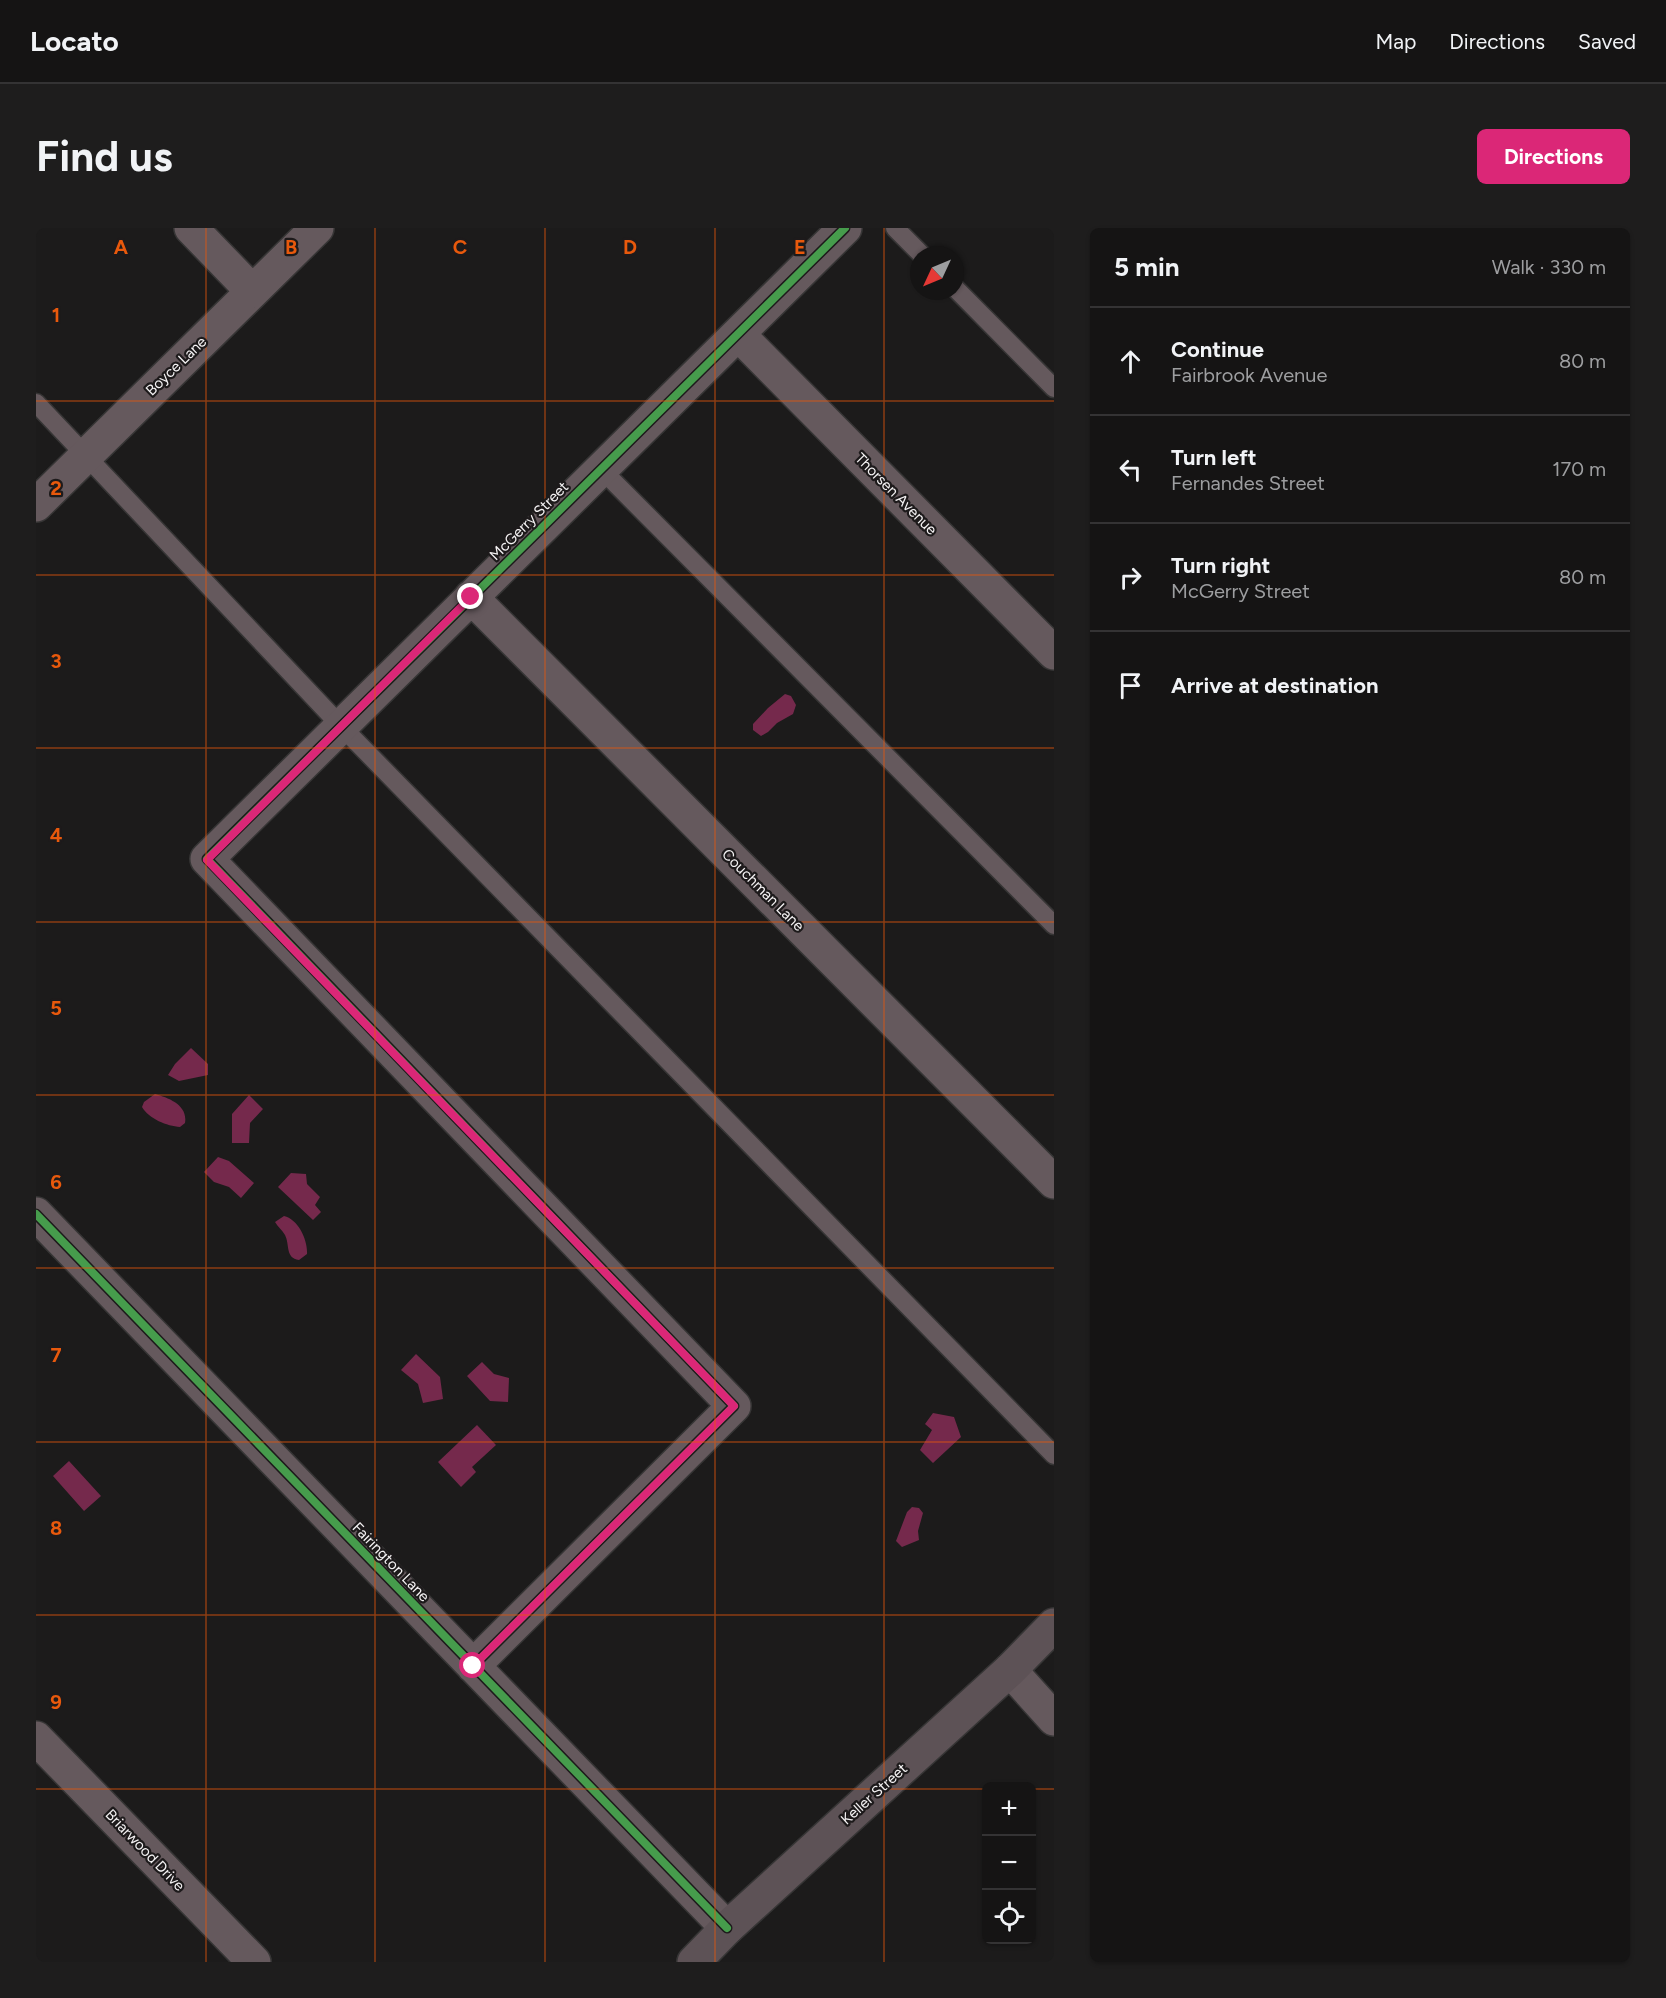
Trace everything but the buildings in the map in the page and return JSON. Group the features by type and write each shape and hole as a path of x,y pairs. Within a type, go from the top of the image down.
{"street":[{"path":"191,228 252,291"},
{"name":"Boyce Lane","path":"36,505 316,228"},
{"name":"McGerry Street","path":"473,1666 734,1406 207,860 845,228"},
{"name":"Thorsen Avenue","path":"738,334 1054,653"},
{"name":"Couchman Lane","path":"471,597 1054,1182"},
{"name":"Fairington Lane","path":"36,1214 727,1928"},
{"name":"Keller Street","path":"694,1962 727,1928 1010,1670 1054,1625"},
{"path":"1010,1670 1054,1719"},
{"name":"Briarwood Drive","path":"36,1738 254,1962"}],"lane":[{"path":"895,228 913,246"},
{"path":"964,297 1054,388"},
{"path":"36,403 341,726 1054,1455"},
{"path":"601,469 1054,925"}],"shaded area":[{"path":"785,694 791,696 796,705 793,714 761,736 753,730 753,724"},
{"path":"191,1048 208,1064 208,1075 179,1081 168,1075 175,1064"},
{"path":"155,1094 181,1107 184,1111 185,1123 180,1127 170,1125 159,1121 145,1111 142,1107 144,1102"},
{"path":"249,1095 263,1109 250,1123 249,1143 232,1143 232,1114"},
{"path":"218,1157 229,1161 254,1183 241,1198 229,1187 214,1182 204,1172"},
{"path":"291,1173 306,1174 307,1184 320,1197 315,1205 321,1212 313,1220 278,1187"},
{"path":"284,1216 294,1221 304,1237 307,1254 299,1260 290,1254 285,1235 275,1222"},
{"path":"416,1354 440,1377 443,1399 423,1403 418,1384 401,1370"},
{"path":"482,1362 494,1374 509,1378 508,1402 490,1401 467,1376"},
{"path":"933,1413 954,1417 961,1437 933,1463 920,1450 932,1430 925,1424"},
{"path":"477,1425 496,1445 472,1467 476,1472 461,1487 438,1462"},
{"path":"69,1461 101,1496 84,1511 53,1476"},
{"path":"912,1507 919,1508 923,1513 918,1531 919,1540 902,1547 896,1541 907,1512"}],"cycle path":[{"path":"473,1666 734,1406 207,859 845,228"},
{"path":"36,1214 727,1928"}],"route":[{"path":"471,597 207,860 734,1406 473,1666"}]}
